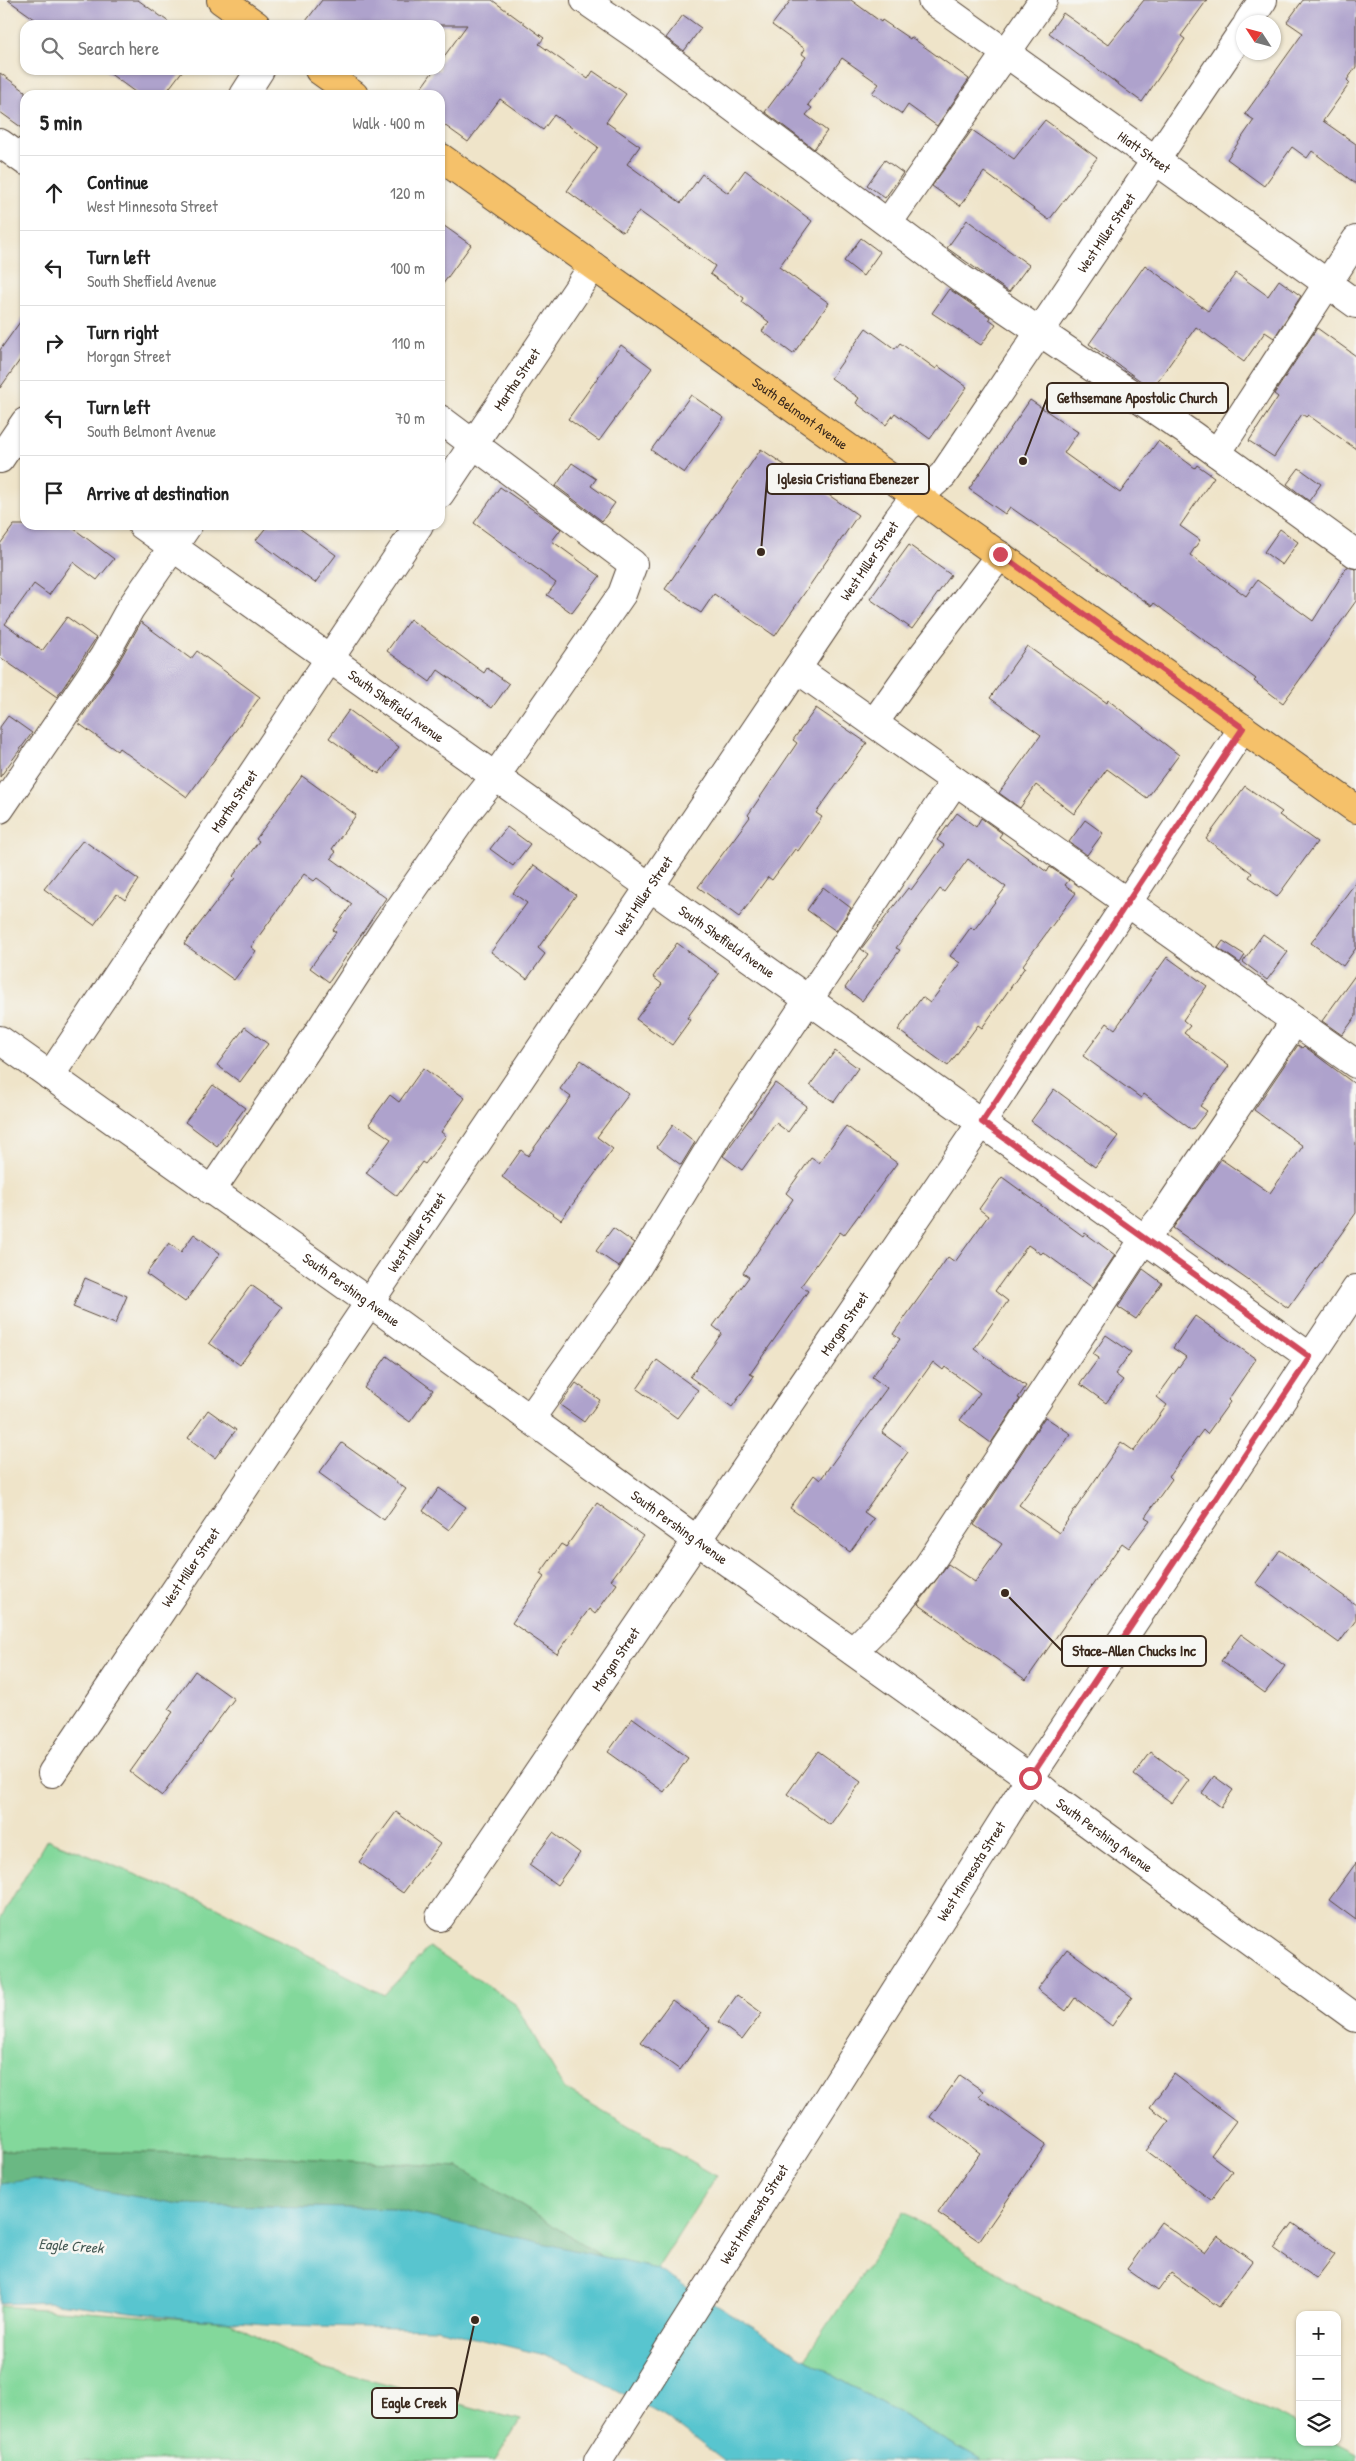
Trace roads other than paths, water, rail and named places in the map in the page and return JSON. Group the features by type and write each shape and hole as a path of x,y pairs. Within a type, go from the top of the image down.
{"main road":[{"path":"230,3 250,20"},
{"path":"326,75 347,90"},
{"name":"South Belmont Avenue","path":"445,161 1356,809"}],"street":[{"path":"585,0 647,43 962,279 1040,330 1217,453 1356,554"},
{"name":"Hiatt Street","path":"932,0 1356,304"},
{"path":"888,224 1043,0"},
{"path":"1253,15 1263,0"},
{"name":"West Miller Street","path":"52,1773 897,520 906,508 943,475 1236,40"},
{"path":"247,90 257,75"},
{"path":"0,143 20,157"},
{"path":"1217,453 1356,240"},
{"name":"Martha Street","path":"445,486 593,266"},
{"path":"211,1191 314,1040 389,923 467,812 495,777 622,594 633,564 445,424"},
{"name":"South Sheffield Avenue","path":"149,530 1310,1357"},
{"path":"0,809 104,656 130,609 185,530"},
{"name":"Martha Street","path":"50,1076 416,530"},
{"path":"874,723 913,668 1000,554"},
{"path":"797,669 1356,1064"},
{"name":"Morgan Street","path":"440,1917 982,1122 1243,728"},
{"path":"530,1419 630,1278 718,1133 955,781"},
{"path":"853,1651 889,1615 926,1569 1144,1238 1164,1216 1295,1021"},
{"name":"South Pershing Avenue","path":"0,1040 1030,1778 1052,1797 1356,2018"},
{"name":"West Minnesota Street","path":"598,2461 1030,1778 1356,1289"}],"water":[{"name":"Eagle Creek","path":"34,2179 179,2204 393,2209 657,2269 805,2359 982,2461 724,2461 666,2417 568,2364 540,2354 437,2329 281,2325 190,2319 48,2302 0,2304 0,2184"}],"place":[{"name":"Gethsemane Apostolic Church","path":"1023,461"},
{"name":"Iglesia Cristiana Ebenezer","path":"761,552"},
{"name":"Stace-Allen Chucks Inc","path":"1005,1593"},
{"name":"Eagle Creek","path":"475,2320"}]}
